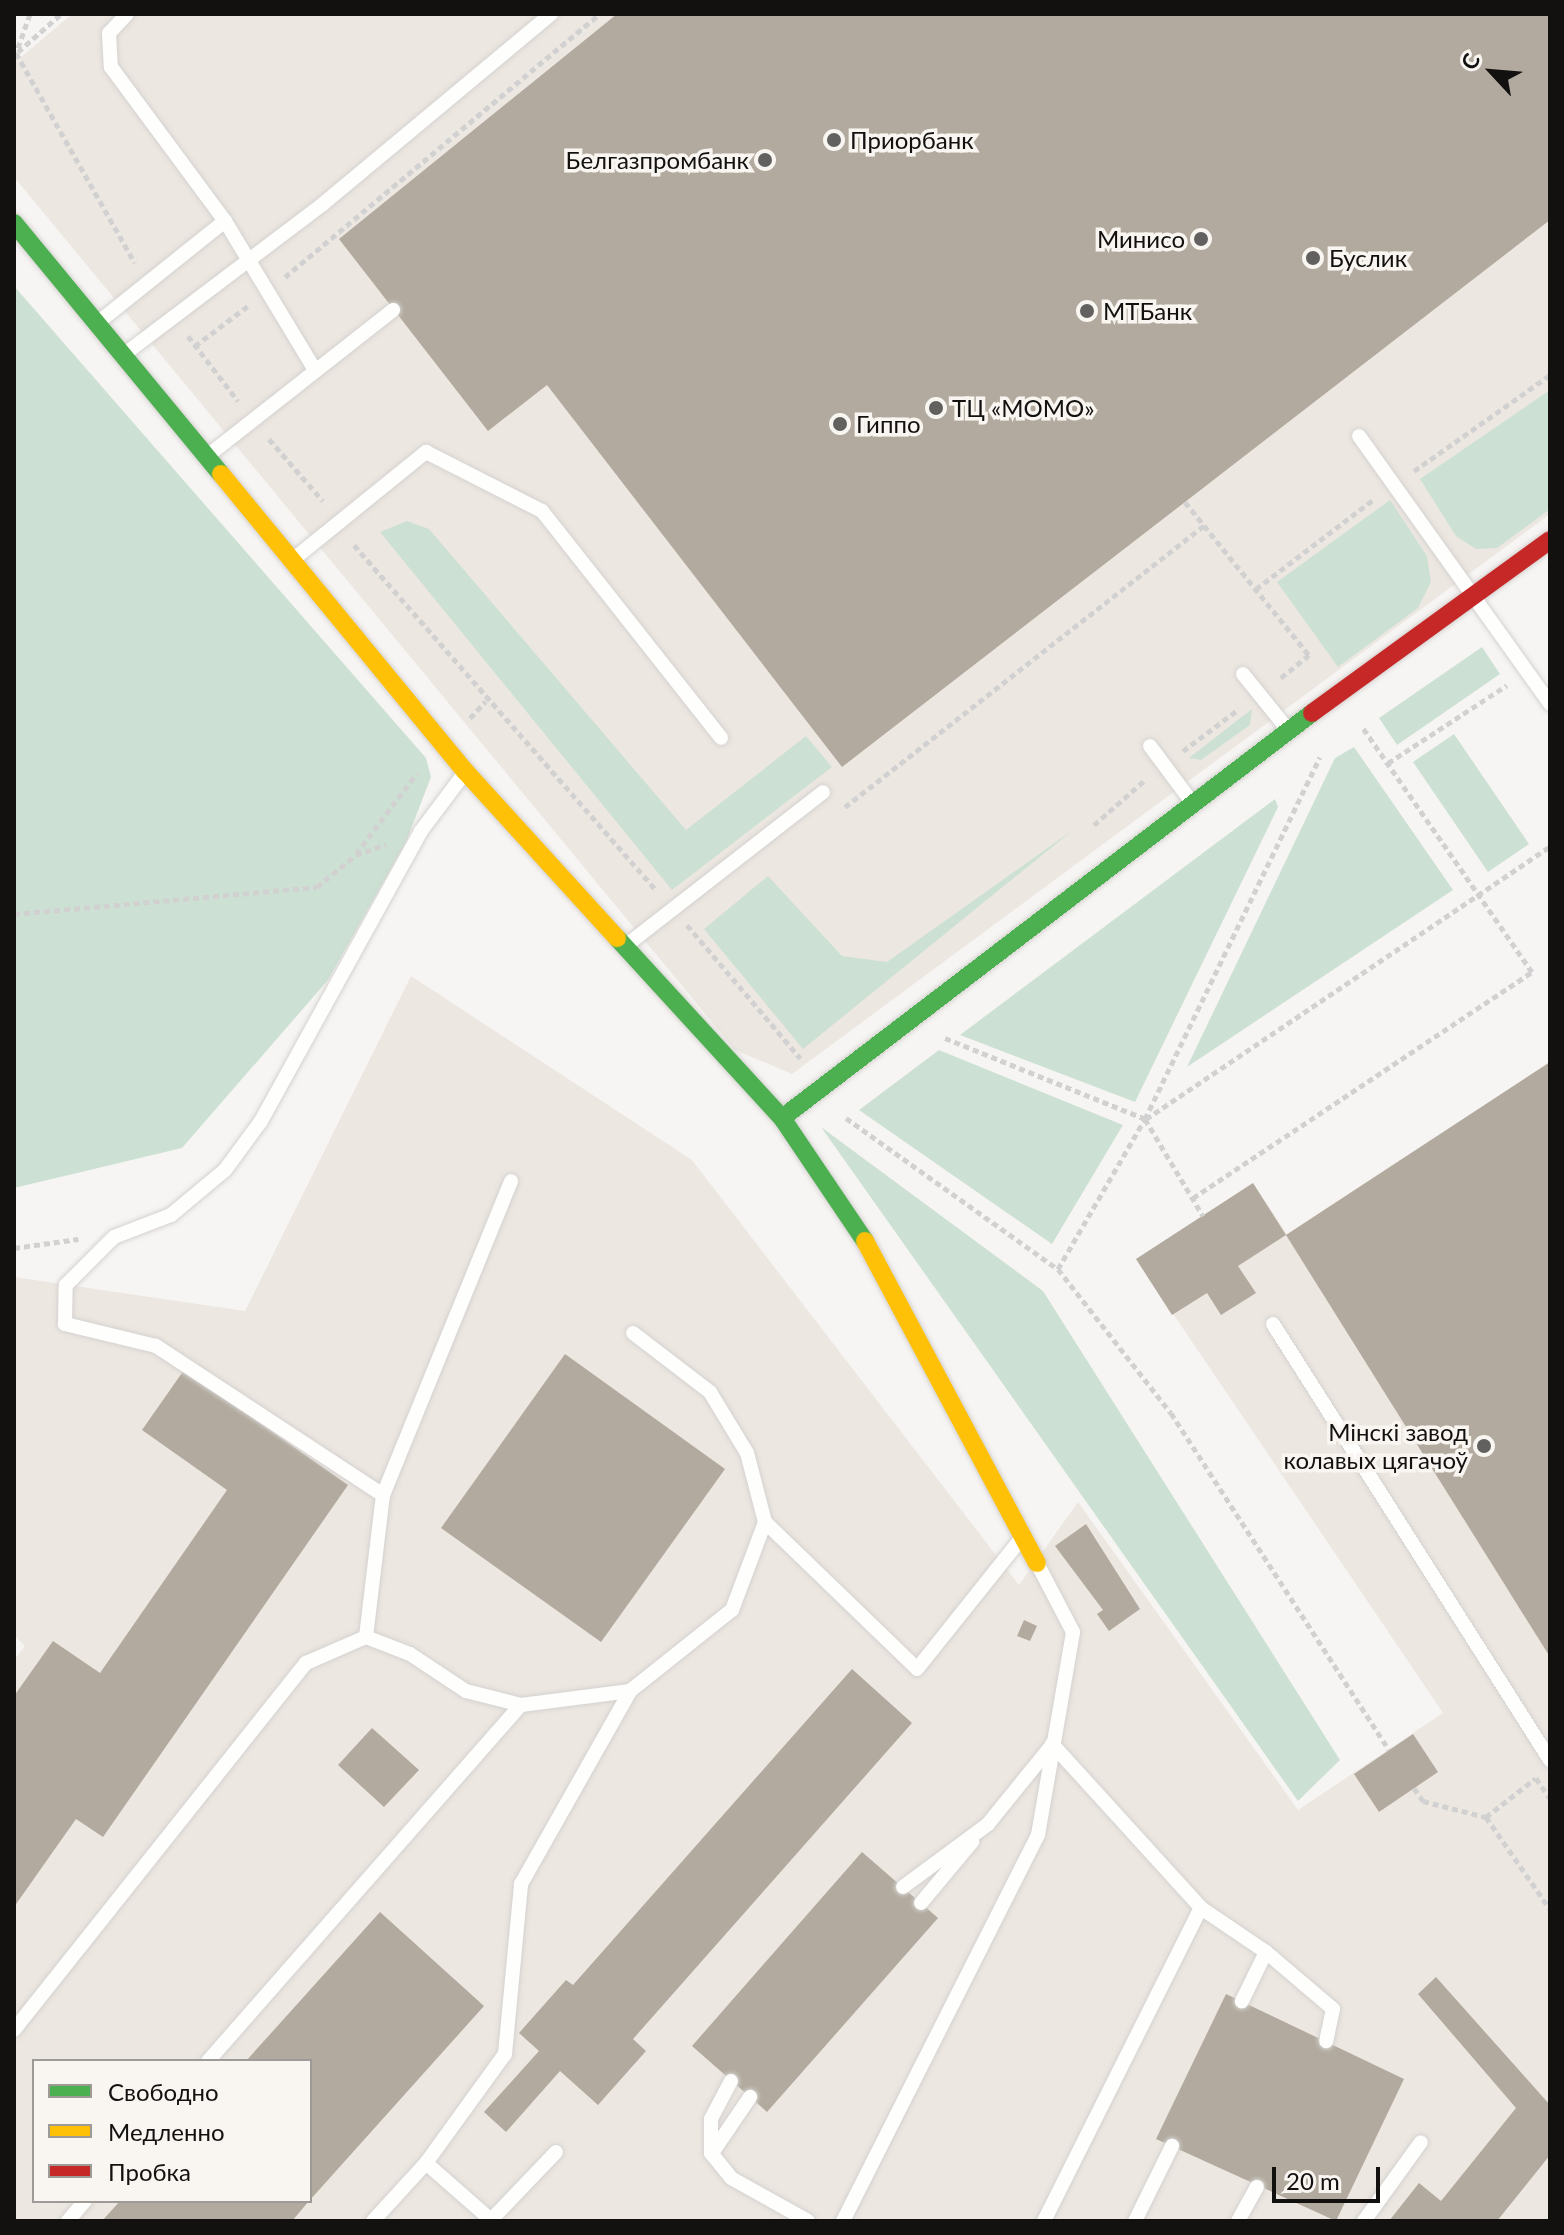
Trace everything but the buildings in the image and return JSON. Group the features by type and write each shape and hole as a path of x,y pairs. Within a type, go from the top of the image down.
{"street":[{"path":"14,223 465,771 621,950 782,1118 884,1269 1037,1563"},
{"path":"782,1118 1191,800 1550,540"}],"lane":[{"path":"127,14 109,33 111,67 225,221 315,370"},
{"path":"123,356 250,261 551,14"},
{"path":"96,324 225,221"},
{"path":"206,457 393,310"},
{"path":"1359,436 1550,704"},
{"path":"291,561 426,452 542,511 721,738"},
{"path":"1243,674 1287,729"},
{"path":"1150,746 1191,800"},
{"path":"383,1495 156,1346 65,1324 66,1285 114,1237 171,1215 225,1170 261,1121 421,831 465,771"},
{"path":"621,950 823,792"},
{"path":"366,1637 383,1495 511,1181"},
{"path":"1273,1324 1550,1760"},
{"path":"633,1333 710,1392 747,1453 765,1522 917,1669 1023,1536"},
{"path":"373,2221 426,2163 505,2054 521,1884 630,1691 732,1610 765,1522"},
{"path":"843,2221 1038,1835 1073,1632 1037,1563"},
{"path":"14,2030 306,1663 366,1637 410,1654 466,1691 521,1705 630,1691"},
{"path":"210,2059 521,1705"},
{"path":"921,1903 1052,1744"},
{"path":"1052,1744 1201,1908 1266,1952 1333,2009 1326,2041"},
{"path":"903,1887 988,1824"},
{"path":"1044,2221 1201,1908"},
{"path":"1242,2001 1266,1952"},
{"path":"731,2081 711,2119 711,2153 731,2178 808,2221"},
{"path":"711,2153 750,2097"},
{"path":"1364,2221 1421,2142"},
{"path":"1135,2221 1172,2146"},
{"path":"426,2163 491,2220 556,2152"},
{"path":"1238,2221 1257,2187"},
{"path":"68,2221 83,2203"}],"path":[{"path":"14,55 61,14"},
{"path":"195,346 268,291 599,14"},
{"path":"1185,502 1309,655"},
{"path":"837,813 1204,526"},
{"path":"354,545 486,701 674,909 801,1060"},
{"path":"1388,763 1527,672"},
{"path":"463,725 486,701"},
{"path":"1193,1198 1532,972 1481,891 1358,721"},
{"path":"1058,1269 1145,1119 1324,748"},
{"path":"14,914 317,887 356,855 418,772"},
{"path":"356,855 421,831"},
{"path":"1145,1119 1550,847"},
{"path":"691,930 703,920"},
{"path":"933,1033 1145,1119 1203,1216"},
{"path":"838,1112 1058,1269 1171,1413 1389,1750"},
{"path":"16,1244 114,1237"},
{"path":"1486,1817 1536,1778 1550,1799"},
{"path":"1414,1788 1423,1801 1486,1817 1550,1909"}],"shaded area":[{"path":"72,14 1550,14 1550,514 792,1074 735,1050 14,177 14,63"},
{"path":"411,976 692,1160 1019,1585 1078,1502 1298,1810 1443,1713 1136,1259 1253,1183 1287,1234 1550,1062 1550,2221 14,2221 14,1660 25,1646 14,1635 14,1277 245,1311"}],"green space":[{"path":"14,286 426,758 431,777 406,842 328,980 182,1148 14,1188"},
{"path":"1550,390 1550,509 1497,548 1476,549 1456,536 1420,479"},
{"path":"1390,500 1427,556 1431,582 1418,608 1338,667 1277,582"},
{"path":"407,521 429,529 686,830 806,736 832,767 672,890 380,532"},
{"path":"1482,647 1500,674 1397,745 1379,718"},
{"path":"1252,709 1250,725 1201,760 1189,758"},
{"path":"1454,734 1529,844 1488,872 1413,762"},
{"path":"1354,747 1453,890 1187,1067 1335,758"},
{"path":"1275,799 1278,807 1135,1102 960,1035"},
{"path":"1073,830 803,1049 704,929 768,876 842,956 887,962"},
{"path":"939,1050 1123,1125 1052,1244 859,1110"},
{"path":"821,1127 1043,1291 1340,1760 1298,1801"}],"traffic: fast":[{"path":"14,223 221,474"},
{"path":"782,1118 1312,713"},
{"path":"617,938 782,1118 865,1241"}],"traffic: slow":[{"path":"221,474 465,771 617,938"},
{"path":"865,1241 1037,1563"}],"traffic: jam":[{"path":"1312,713 1550,540"}],"place":[{"name":"Приорбанк","path":"834,140"},
{"name":"Белгазпромбанк","path":"765,160"},
{"name":"Минисо","path":"1201,239"},
{"name":"Буслик","path":"1313,258"},
{"name":"МТБанк","path":"1087,311"},
{"name":"ТЦ «МОМО»","path":"936,408"},
{"name":"Гиппо","path":"840,424"},
{"name":"Мінскі завод колавых цягачоў","path":"1484,1446"}]}
